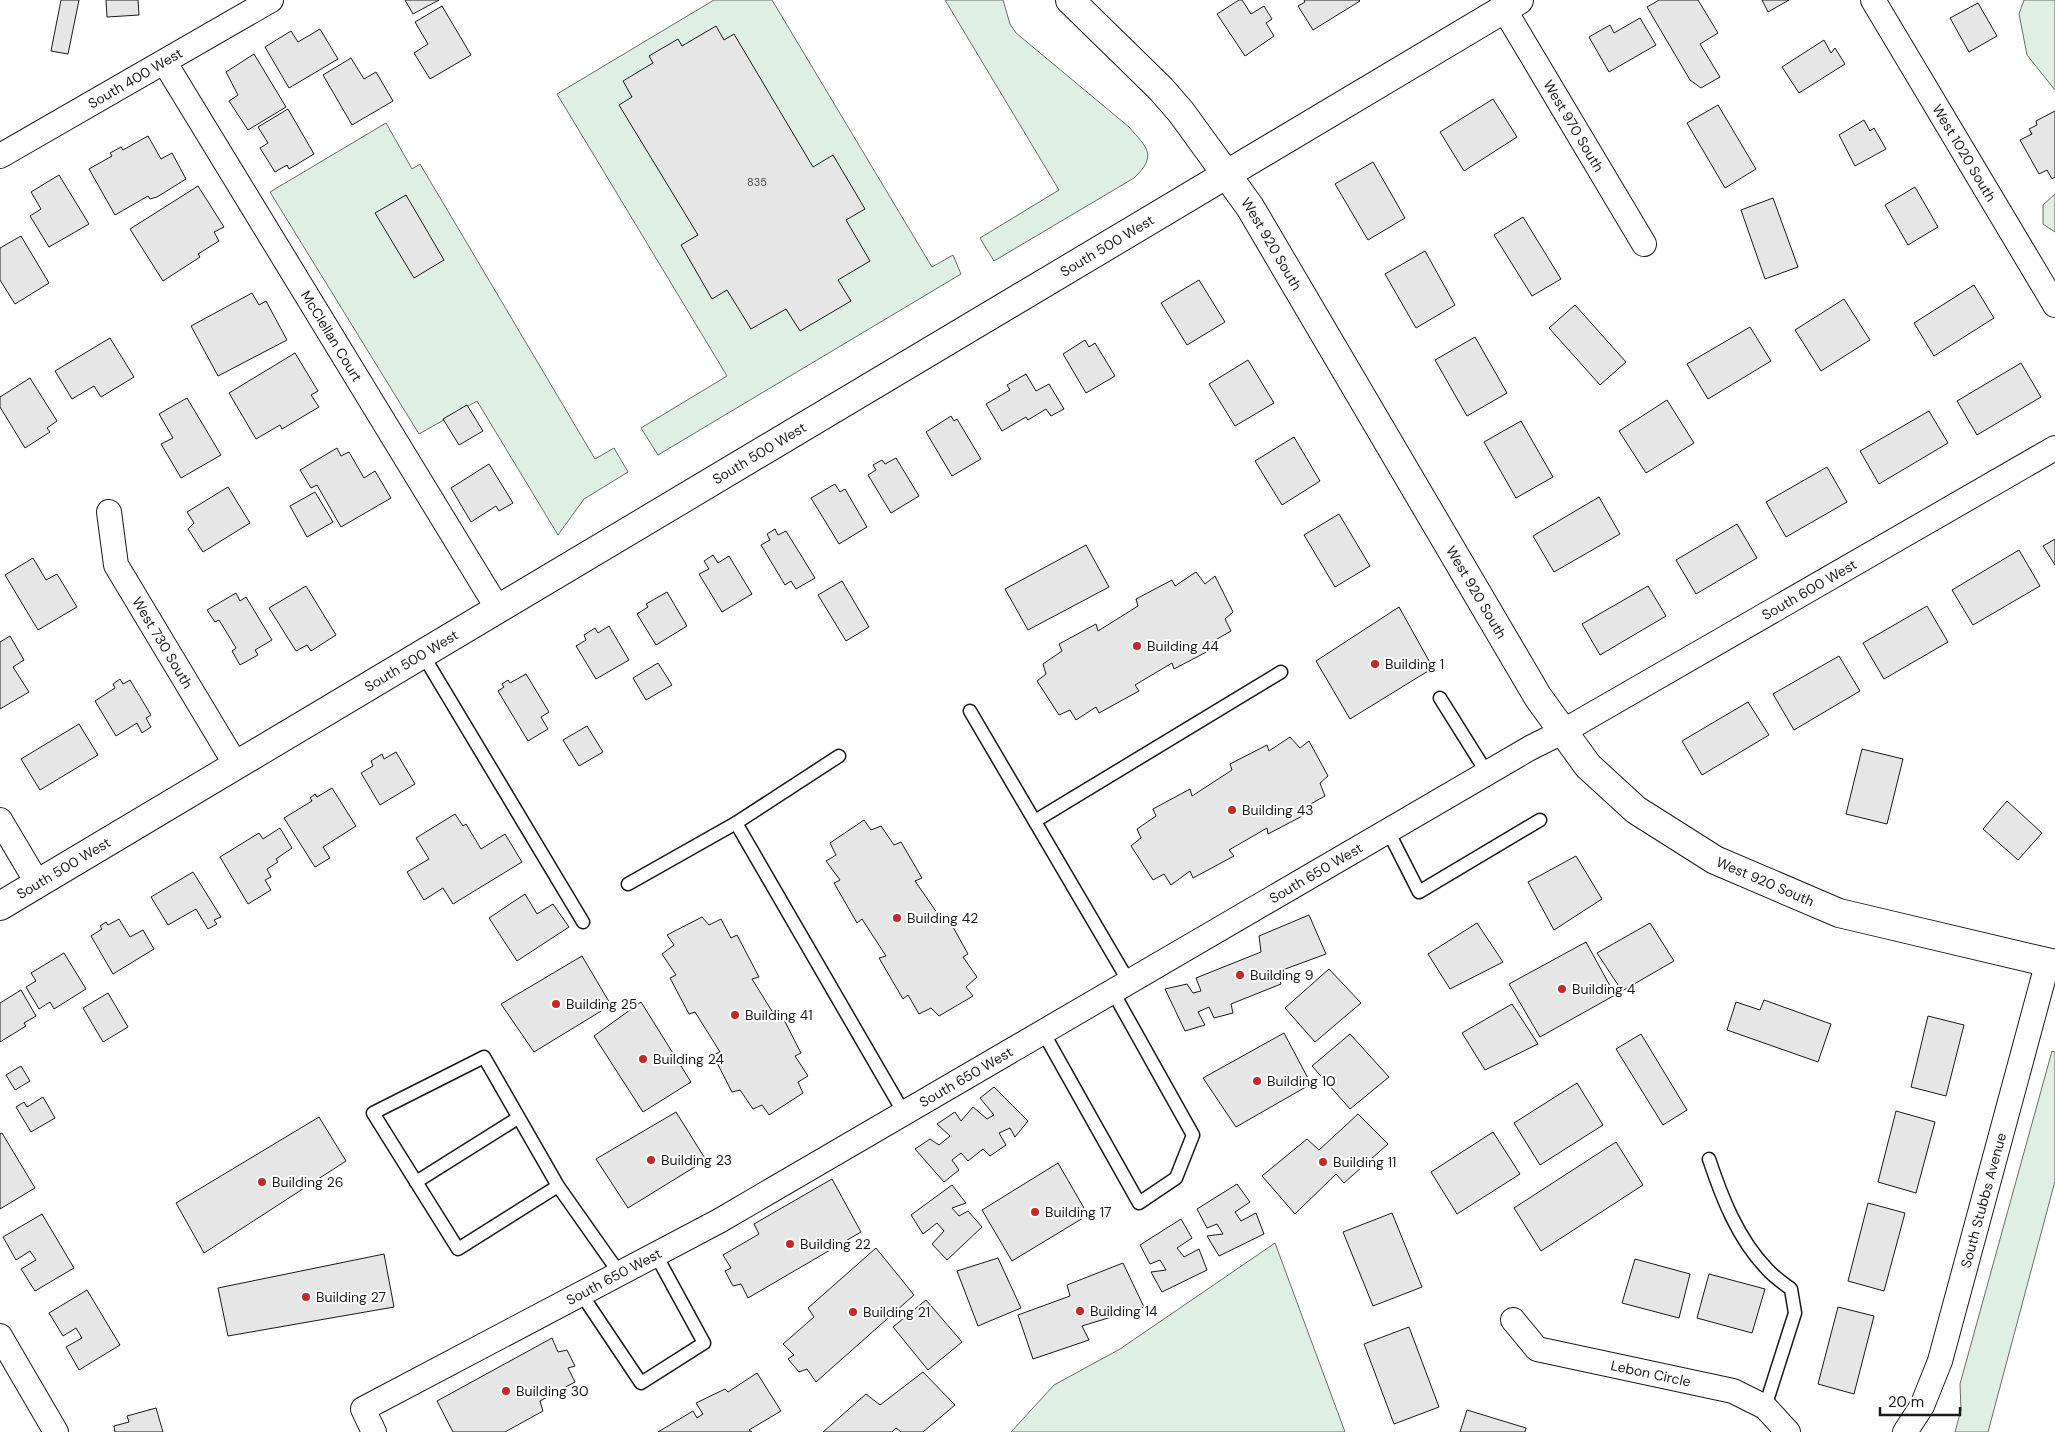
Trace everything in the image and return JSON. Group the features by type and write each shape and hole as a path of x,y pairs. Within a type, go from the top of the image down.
{"main road":[{"name":"West 920 South","path":"1070,0 1161,89 1227,173 1256,217 1538,697 1588,766 1636,810 1715,860 1839,913 2052,963"},
{"name":"South 500 West","path":"0,906 1511,4"}],"street":[{"name":"South 400 West","path":"0,156 165,63 271,0"},
{"name":"West 1020 South","path":"1873,0 2055,305"},
{"name":"West 970 South","path":"1511,4 1644,244"},
{"name":"McClellan Court","path":"165,63 498,609"},
{"name":"South 600 West","path":"1562,732 2055,448"},
{"name":"West 730 South","path":"109,512 116,565 236,765"},
{"name":"South 650 West","path":"374,1432 362,1409 582,1295 719,1221 1487,773 1562,732"},
{"path":"0,820 38,884"},
{"name":"South Stubbs Avenue","path":"1906,1432 1922,1406 1940,1361 2052,963"},
{"name":"Lebon Circle","path":"1513,1320 1537,1349 1733,1391 1765,1407 1788,1432"},
{"path":"0,1336 56,1432"}],"lane":[{"path":"423,655 584,922"},
{"path":"1035,821 1280,672"},
{"path":"1440,698 1487,773"},
{"path":"970,711 1035,821 1121,987 1193,1135 1176,1178 1139,1203 1043,1032"},
{"path":"628,884 736,823 839,756"},
{"path":"1388,831 1419,892 1540,820"},
{"path":"736,823 904,1113"},
{"path":"558,1186 458,1249 373,1113 484,1057 558,1186 620,1274"},
{"path":"416,1182 518,1118"},
{"path":"1709,1159 1720,1191 1737,1227 1767,1270 1791,1289 1795,1313 1765,1407"},
{"path":"582,1295 641,1383 704,1343 656,1255"}],"green space":[{"path":"714,0 772,0 932,267 953,255 961,274 658,455 641,428 727,376 557,94"},
{"path":"945,0 1003,0 1010,24 1016,33 1129,127 1145,146 1148,157 1146,163 1134,178 994,261 980,238 1059,190"},
{"path":"2024,0 2055,0 2055,90 2027,55 2019,14"},
{"path":"386,123 412,169 420,164 595,459 614,448 628,472 584,499 558,535 477,401 419,434 270,192"},
{"path":"2055,194 2055,232 2043,224 2043,205"},
{"path":"2052,1051 2055,1052 2055,1181 1988,1432 1955,1432 1961,1410 1960,1384"},
{"path":"1275,1243 1345,1432 1011,1432 1054,1385 1120,1349"}],"building":[{"path":"61,0 79,0 68,54 51,51"},
{"path":"106,0 138,0 139,15 107,17"},
{"path":"405,0 439,0 413,14"},
{"path":"1242,0 1251,14 1264,6 1272,19 1266,23 1274,36 1245,56 1217,14"},
{"path":"1304,0 1360,1 1313,30 1298,6 1305,2"},
{"path":"1659,0 1698,0 1718,33 1700,44 1720,77 1701,88 1690,80 1647,7"},
{"path":"1762,0 1789,0 1768,12"},
{"path":"1978,3 1997,36 1969,52 1950,18"},
{"path":"442,6 471,55 430,79 414,53 428,44 415,22"},
{"path":"1640,18 1656,45 1609,72 1589,37 1610,25 1614,33"},
{"path":"716,26 724,40 734,34 813,167 833,155 865,209 846,220 870,261 838,280 851,301 800,331 786,309 751,329 727,290 712,299 681,245 698,235 619,105 632,97 623,81 653,63 649,56 678,39 682,46"},
{"path":"320,29 338,59 289,88 265,47 291,31 298,42"},
{"path":"1824,40 1831,53 1835,48 1845,64 1799,93 1782,67"},
{"path":"254,54 286,107 248,130 229,101 238,95 226,72"},
{"path":"351,58 364,79 376,72 393,101 352,125 323,75"},
{"path":"1493,99 1517,137 1464,171 1440,132"},
{"path":"1718,105 1756,169 1725,188 1687,123"},
{"path":"288,109 314,154 289,169 287,165 275,172 260,148 268,143 258,127"},
{"path":"2055,111 2055,177 2052,179 2047,170 2039,174 2020,140 2032,134 2029,129 2037,125 2036,121"},
{"path":"1864,120 1870,131 1874,128 1886,149 1855,166 1839,135"},
{"path":"148,136 161,159 172,153 186,179 157,197 150,199 148,196 115,215 89,169 112,156 110,153 121,147 123,150"},
{"path":"1373,162 1405,218 1368,240 1335,184"},
{"path":"59,175 89,224 49,247 30,216 41,209 31,192"},
{"path":"198,186 224,227 214,232 219,241 198,254 200,257 163,281 130,229"},
{"path":"1915,187 1938,227 1908,245 1885,205"},
{"path":"406,195 444,260 414,278 375,213"},
{"path":"1773,198 1798,267 1765,279 1741,210"},
{"path":"1523,217 1561,279 1532,296 1494,235"},
{"path":"21,236 49,283 15,304 0,280 0,248"},
{"path":"1425,251 1455,305 1416,328 1385,274"},
{"path":"1199,280 1225,322 1187,345 1161,303"},
{"path":"1974,285 1994,318 1934,356 1914,323"},
{"path":"252,293 259,305 266,301 287,340 218,376 191,326"},
{"path":"1844,299 1870,340 1821,371 1795,330"},
{"path":"1575,305 1626,362 1600,385 1549,328"},
{"path":"1750,327 1771,361 1708,399 1687,364"},
{"path":"1475,337 1507,393 1467,416 1435,360"},
{"path":"110,338 134,377 101,397 94,386 72,399 55,371"},
{"path":"1085,340 1089,347 1095,343 1115,376 1086,393 1063,354"},
{"path":"295,353 318,391 311,395 319,407 282,429 280,425 256,439 229,393"},
{"path":"1248,360 1274,403 1235,426 1209,384"},
{"path":"2021,363 2041,397 1977,435 1957,401"},
{"path":"1026,374 1036,391 1049,384 1064,409 1051,416 1046,409 1028,420 1026,417 1002,431 986,404 1010,390 1007,385"},
{"path":"30,378 57,421 47,428 50,432 25,448 0,407 0,397"},
{"path":"187,398 221,455 181,478 161,444 173,438 159,414"},
{"path":"1667,400 1694,443 1646,473 1619,431"},
{"path":"467,405 483,431 459,445 443,419"},
{"path":"1929,411 1948,443 1879,484 1860,451"},
{"path":"951,416 954,421 957,419 981,459 952,476 926,432"},
{"path":"1521,421 1553,477 1516,498 1484,442"},
{"path":"1294,437 1320,481 1282,505 1255,461"},
{"path":"337,448 341,456 349,452 364,478 375,471 391,498 341,527 317,485 311,488 300,470"},
{"path":"896,458 919,496 891,513 868,475 876,470 873,465 882,460 885,464"},
{"path":"489,464 513,503 499,511 496,506 471,522 451,488"},
{"path":"1827,467 1847,502 1786,537 1766,502"},
{"path":"835,484 840,492 845,489 867,527 839,544 811,498"},
{"path":"228,487 250,523 203,552 188,529 194,523 187,512"},
{"path":"315,492 333,522 307,537 290,506"},
{"path":"1599,497 1620,534 1554,572 1533,536"},
{"path":"1339,514 1370,566 1335,587 1304,535"},
{"path":"1737,524 1757,558 1696,594 1676,560"},
{"path":"775,529 778,535 786,531 815,578 796,589 791,581 785,585 761,545 770,540 767,534"},
{"path":"2055,539 2055,565 2043,546"},
{"path":"1086,545 1109,587 1028,630 1005,589"},
{"path":"2019,550 2040,586 1973,625 1952,590"},
{"path":"713,555 718,563 729,556 752,594 722,612 699,574 709,569 704,561"},
{"path":"33,558 46,580 57,574 77,607 38,630 5,575"},
{"name":"Building 44","path":"1196,572 1205,584 1215,576 1233,612 1225,619 1231,631 1212,642 1216,647 1174,669 1172,663 1135,685 1139,691 1099,713 1096,707 1076,720 1070,710 1059,715 1037,681 1046,674 1043,664 1062,651 1059,644 1096,624 1098,631 1138,606 1136,599 1172,580 1175,586"},
{"path":"842,581 869,627 846,641 818,595"},
{"path":"306,586 336,635 311,651 307,645 296,651 269,608"},
{"path":"1648,586 1666,616 1600,655 1582,624"},
{"path":"667,592 687,626 656,645 637,614 648,607 646,604"},
{"path":"236,593 240,601 246,597 272,640 255,650 258,655 240,665 232,651 236,648 219,620 215,622 207,610"},
{"path":"1927,606 1948,642 1884,679 1863,643"},
{"name":"Building 1","path":"1399,607 1433,668 1350,719 1316,661"},
{"path":"609,626 629,660 596,679 576,646 586,640 584,635 595,628 598,633"},
{"path":"10,636 24,660 13,667 29,692 0,709 0,642"},
{"path":"1839,656 1860,691 1794,730 1773,694"},
{"path":"658,663 672,685 646,700 633,678"},
{"path":"526,674 549,712 541,717 548,729 528,741 498,691 504,687 502,684 508,680 510,683"},
{"path":"120,679 123,684 130,680 151,715 146,718 151,727 142,733 137,723 116,736 95,701 115,688 113,684"},
{"path":"1748,702 1769,735 1702,775 1682,741"},
{"path":"79,724 98,755 40,790 21,759"},
{"path":"587,726 603,752 579,766 563,740"},
{"name":"Building 43","path":"1290,737 1300,748 1309,741 1328,776 1320,783 1325,796 1307,806 1310,812 1268,834 1267,828 1229,850 1234,856 1193,878 1190,871 1171,885 1164,874 1153,880 1131,846 1141,838 1137,829 1156,816 1153,809 1190,789 1192,796 1232,770 1230,764 1267,745 1269,751"},
{"path":"1862,749 1903,759 1887,824 1846,814"},
{"path":"396,752 415,784 380,805 361,773 373,766 371,761 382,754 384,759"},
{"path":"332,788 356,826 323,847 330,858 315,867 284,818 312,801 310,798 315,794 317,797"},
{"path":"2007,801 2042,833 2018,860 1983,829"},
{"path":"455,814 463,826 466,824 481,849 505,834 522,862 453,904 443,888 424,900 407,872 429,859 416,838"},
{"name":"Building 42","path":"864,820 871,830 881,826 894,845 901,842 922,878 915,881 942,920 948,918 968,954 963,957 977,977 966,987 973,996 939,1016 931,1008 919,1014 908,995 903,999 879,958 886,956 862,919 857,923 834,883 840,880 826,861 836,855 830,843"},
{"path":"280,828 292,848 276,859 278,862 267,869 271,877 265,880 271,890 248,904 220,857 259,833 263,839"},
{"path":"1576,856 1602,899 1554,930 1528,882"},
{"path":"193,872 221,917 214,920 217,924 208,929 196,909 168,925 151,897"},
{"path":"525,894 537,914 553,904 569,927 517,961 489,918"},
{"name":"Building 9","path":"1309,915 1326,954 1277,972 1281,984 1231,1004 1233,1013 1214,1018 1209,1007 1198,1012 1205,1025 1185,1031 1165,989 1187,984 1193,993 1201,991 1196,978 1261,952 1259,936"},
{"name":"Building 41","path":"702,917 709,925 721,919 731,938 737,935 759,977 752,979 775,1016 780,1012 801,1053 795,1056 808,1076 798,1082 803,1093 769,1115 762,1105 753,1109 740,1090 732,1092 713,1055 720,1052 695,1012 689,1014 670,978 676,975 662,954 674,945 667,935"},
{"path":"119,919 130,937 143,930 154,949 113,974 91,936 102,929 100,926 106,922 108,925"},
{"path":"1477,923 1503,962 1450,989 1428,954"},
{"path":"1650,923 1674,961 1622,991 1597,953"},
{"name":"Building 4","path":"1586,942 1615,995 1540,1037 1509,984"},
{"path":"64,953 86,989 54,1009 50,1002 39,1009 26,987 36,981 31,973"},
{"name":"Building 25","path":"582,956 611,1005 534,1052 501,1004"},
{"path":"1329,969 1361,1003 1315,1042 1285,1008"},
{"path":"21,990 36,1016 24,1023 26,1026 0,1042 0,1003"},
{"path":"108,993 128,1027 103,1042 83,1008"},
{"path":"1764,1000 1831,1024 1818,1062 1727,1030 1736,1002 1760,1010"},
{"name":"Building 24","path":"641,1002 691,1082 643,1112 594,1036"},
{"path":"1512,1004 1538,1044 1485,1070 1462,1033"},
{"path":"1928,1016 1964,1025 1946,1096 1911,1087"},
{"name":"Building 10","path":"1284,1033 1311,1084 1236,1127 1203,1078"},
{"path":"1350,1034 1389,1077 1350,1109 1312,1066"},
{"path":"1641,1034 1687,1110 1663,1125 1616,1049"},
{"path":"21,1066 30,1081 15,1090 6,1075"},
{"path":"1577,1083 1603,1125 1540,1165 1514,1123"},
{"path":"994,1087 1028,1121 1015,1137 1010,1128 999,1133 1006,1145 990,1156 983,1149 968,1161 961,1153 952,1160 959,1170 944,1182 915,1149 930,1139 939,1145 950,1136 937,1124 955,1112 961,1121 973,1107 987,1119 994,1115 980,1098"},
{"path":"43,1097 55,1118 31,1132 16,1107 24,1102 27,1107"},
{"path":"1896,1111 1935,1122 1916,1193 1878,1182"},
{"name":"Building 23","path":"676,1112 706,1160 628,1208 596,1159"},
{"name":"Building 11","path":"1358,1114 1388,1144 1344,1183 1336,1174 1295,1214 1262,1176 1307,1139 1319,1150"},
{"name":"Building 26","path":"319,1117 346,1161 204,1253 176,1203"},
{"path":"1493,1132 1520,1174 1457,1214 1431,1172"},
{"path":"2,1133 35,1188 0,1209 0,1134"},
{"path":"1616,1142 1643,1185 1541,1251 1514,1208"},
{"name":"Building 17","path":"1058,1163 1088,1215 1012,1261 982,1210"},
{"name":"Building 22","path":"832,1179 861,1232 748,1298 741,1284 733,1286 725,1271 731,1268 723,1255 759,1234 754,1224"},
{"path":"1237,1184 1250,1202 1235,1212 1241,1221 1256,1213 1264,1234 1219,1256 1207,1236 1223,1234 1217,1224 1207,1228 1197,1209"},
{"path":"952,1185 966,1203 952,1208 959,1216 968,1211 982,1227 947,1260 932,1244 944,1231 937,1223 923,1234 911,1215"},
{"path":"1868,1203 1905,1213 1884,1291 1848,1281"},
{"path":"1392,1213 1422,1287 1373,1306 1343,1232"},
{"path":"42,1214 74,1268 35,1291 21,1269 36,1260 30,1251 16,1260 3,1237"},
{"path":"1181,1219 1192,1238 1177,1248 1184,1257 1199,1249 1207,1270 1162,1292 1151,1272 1166,1270 1160,1260 1150,1264 1140,1245"},
{"name":"Building 21","path":"876,1248 914,1295 816,1382 807,1369 799,1372 788,1359 794,1355 783,1344 814,1317 808,1308"},
{"name":"Building 27","path":"384,1254 394,1307 228,1336 218,1288"},
{"path":"998,1258 1021,1308 978,1326 957,1271"},
{"path":"1635,1259 1690,1274 1679,1318 1622,1303"},
{"name":"Building 14","path":"1123,1263 1144,1307 1082,1326 1089,1340 1033,1359 1018,1315 1070,1296 1067,1285"},
{"path":"1709,1274 1765,1289 1752,1333 1697,1318"},
{"path":"87,1290 120,1345 79,1370 66,1347 82,1338 76,1328 63,1336 49,1313"},
{"path":"926,1300 962,1342 928,1370 893,1327"},
{"path":"1838,1307 1874,1316 1854,1394 1818,1384"},
{"path":"1409,1327 1439,1407 1394,1424 1364,1344"},
{"name":"Building 30","path":"552,1338 558,1352 567,1350 575,1366 568,1368 575,1382 540,1401 543,1411 505,1432 453,1432 437,1401"},
{"path":"923,1372 955,1405 923,1432 901,1432 896,1428 892,1432 823,1432 866,1394 880,1405"},
{"path":"757,1373 781,1411 749,1430 752,1432 658,1432 693,1411 697,1418 703,1414 696,1403 725,1389 728,1392"},
{"path":"156,1408 163,1432 115,1432 114,1426 129,1422 127,1416"},
{"path":"1467,1410 1526,1428 1525,1432 1460,1432"}],"place":[{"name":"Building 44","path":"1137,646"},
{"name":"Building 1","path":"1375,664"},
{"name":"Building 43","path":"1232,810"},
{"name":"Building 42","path":"897,918"},
{"name":"Building 9","path":"1240,975"},
{"name":"Building 4","path":"1562,989"},
{"name":"Building 25","path":"556,1004"},
{"name":"Building 41","path":"735,1015"},
{"name":"Building 24","path":"643,1059"},
{"name":"Building 10","path":"1257,1081"},
{"name":"Building 23","path":"651,1160"},
{"name":"Building 11","path":"1323,1162"},
{"name":"Building 26","path":"262,1182"},
{"name":"Building 17","path":"1035,1212"},
{"name":"Building 22","path":"790,1244"},
{"name":"Building 27","path":"306,1297"},
{"name":"Building 14","path":"1080,1311"},
{"name":"Building 21","path":"853,1312"},
{"name":"Building 30","path":"506,1391"}]}
